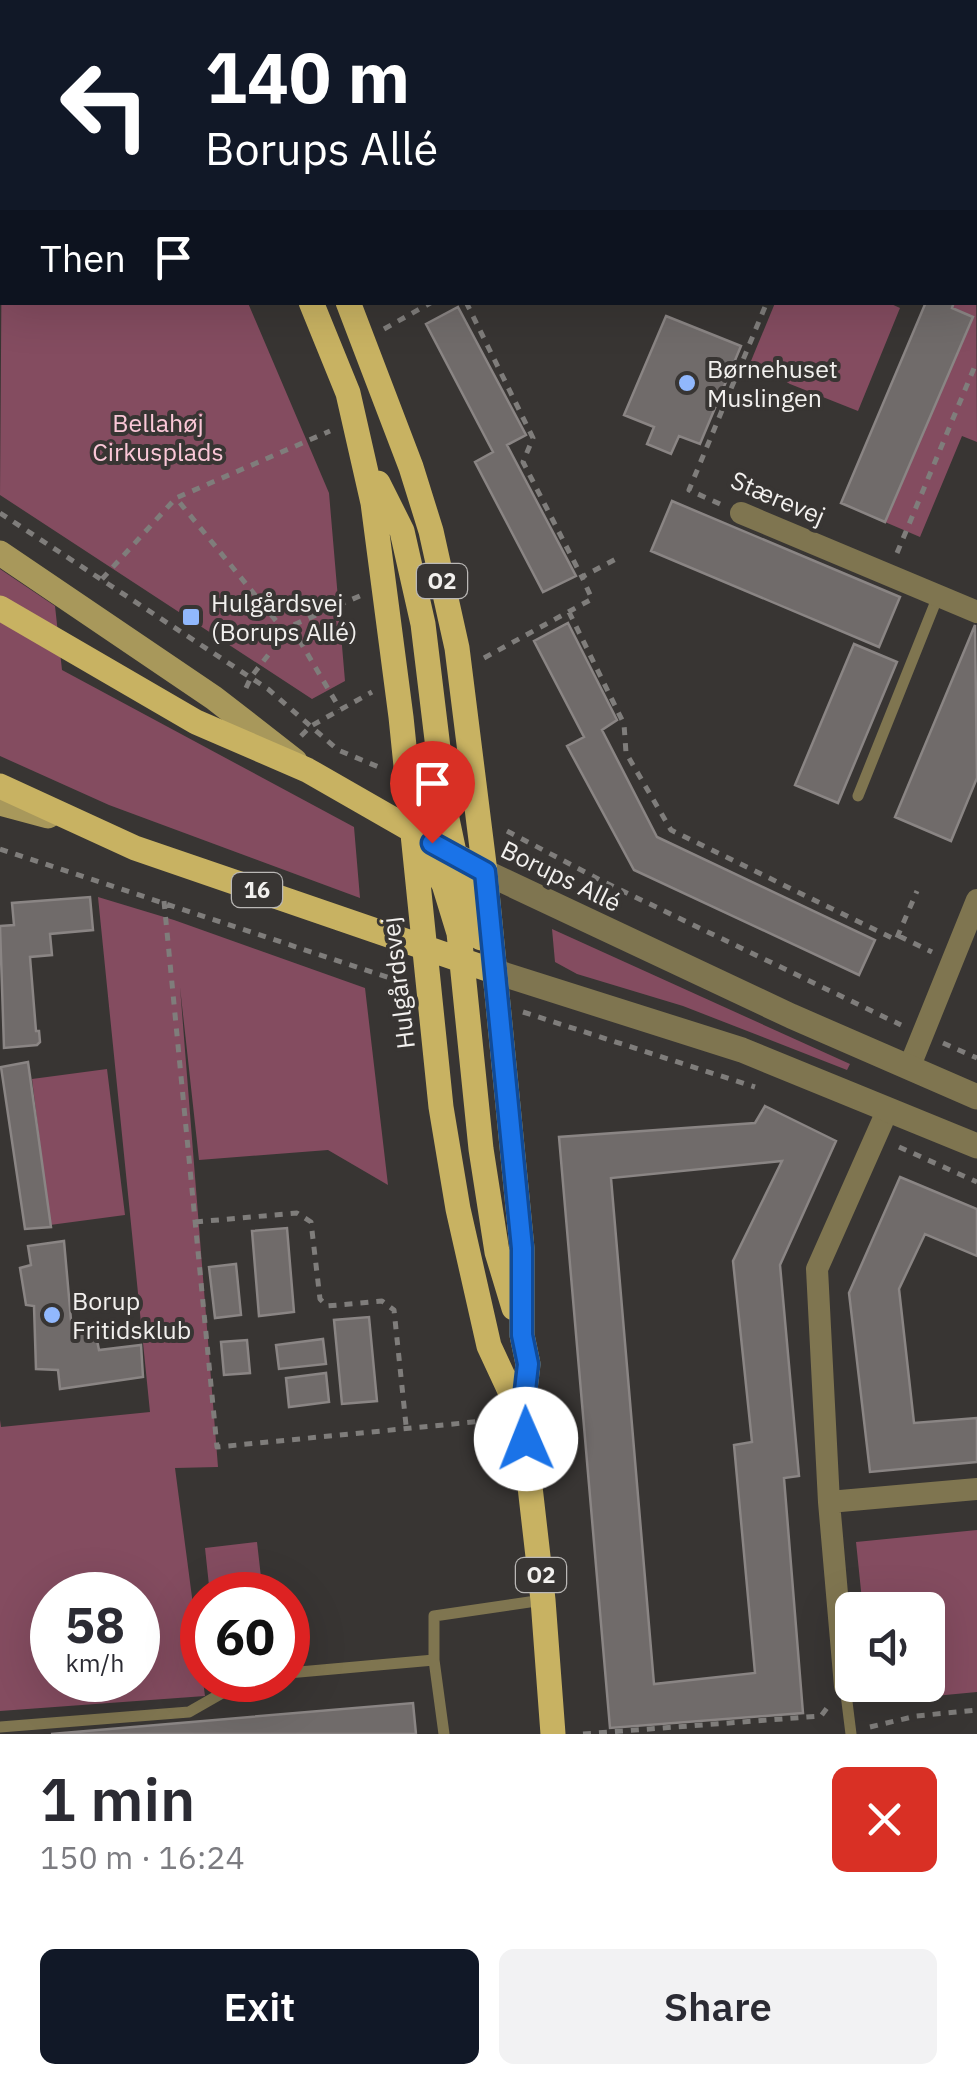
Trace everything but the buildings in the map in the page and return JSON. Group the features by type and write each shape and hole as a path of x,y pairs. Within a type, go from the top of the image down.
{"main road":[{"name":"Hulgårdsvej","path":"313,305 356,420 385,585 442,1107 458,1209 488,1346 522,1417"},
{"name":"Hulgårdsvej","path":"349,305 405,448 431,531 459,672 485,872 522,1248 522,1335 528,1364 522,1417 543,1600 553,1734"},
{"path":"363,454 402,532 423,624 446,814 455,857 493,971"},
{"name":"Borups Allé","path":"0,553 236,714 307,770 485,872"},
{"path":"0,608 196,722 307,770"},
{"name":"16","path":"0,786 135,848 493,971"},
{"path":"0,803 92,828"},
{"path":"410,830 444,884 454,909 481,1149 498,1252 522,1335"}],"street":[{"name":"Stærevej","path":"742,513 977,612"},
{"name":"Borups Allé","path":"485,872 568,914 977,1097"},
{"path":"909,1068 977,900"},
{"path":"493,971 742,1050 977,1146"},
{"path":"837,1592 817,1270 888,1110"},
{"path":"830,1502 977,1489"}],"lane":[{"path":"858,796 938,596"},
{"path":"444,1734 434,1660 434,1616 543,1600"},
{"path":"310,1672 434,1660"},
{"path":"0,1727 189,1712 206,1702"},
{"path":"847,1702 852,1732"}],"path":[{"path":"364,340 427,305"},
{"path":"459,672 592,599 523,462 533,438 467,305"},
{"name":"Stærevej","path":"742,513 688,490 766,305"},
{"path":"888,575 977,361"},
{"path":"102,580 176,498 356,420"},
{"path":"176,498 286,633"},
{"path":"0,512 251,677 338,750 406,778"},
{"path":"582,577 616,559"},
{"path":"236,714 251,677 291,626 385,585"},
{"path":"570,612 624,724 626,753 671,830 896,940 917,891"},
{"path":"291,626 340,709"},
{"path":"285,753 311,726 396,680"},
{"name":"Borups Allé","path":"478,815 604,882 900,1024"},
{"path":"164,901 218,1448 522,1417"},
{"path":"898,936 953,962"},
{"path":"195,1222 297,1214 311,1222 320,1299 328,1306 382,1302 394,1310 406,1427"},
{"path":"583,1734 821,1716 835,1698"},
{"path":"852,1732 916,1716 977,1710"}],"green space":[{"name":"Bellahøj Cirkusplads","path":"1,305 249,305 329,493 345,681 312,699 0,495"},
{"path":"774,305 900,308 858,411 790,384 751,361"},
{"path":"976,305 977,442 962,436 920,537 885,522 972,317 952,308"},
{"path":"0,569 55,606 62,670 354,827 360,898 109,805 0,756"},
{"path":"98,897 365,988 388,1185 328,1150 199,1160 180,987 218,1467 175,1468 189,1572 180,1572 180,1698 160,1699 160,1572 30,1572 30,1702 123,1702 0,1711 0,1420 1,1427 150,1412"},
{"path":"552,929 850,1064 847,1070 683,1006 577,974 555,962"},
{"path":"107,1069 125,1215 50,1225 32,1079"},
{"path":"977,1530 977,1692 945,1695 945,1592 861,1592 856,1542"},
{"path":"257,1542 260,1572 208,1572 205,1548"}],"place":[{"name":"Børnehuset Muslingen","path":"687,383"},
{"name":"Hulgårdsvej (Borups Allé)","path":"191,617"},
{"name":"Borup Fritidsklub","path":"52,1315"}],"route":[{"path":"432,843 485,872 522,1248 522,1335 528,1364 522,1417 526,1439"}]}
